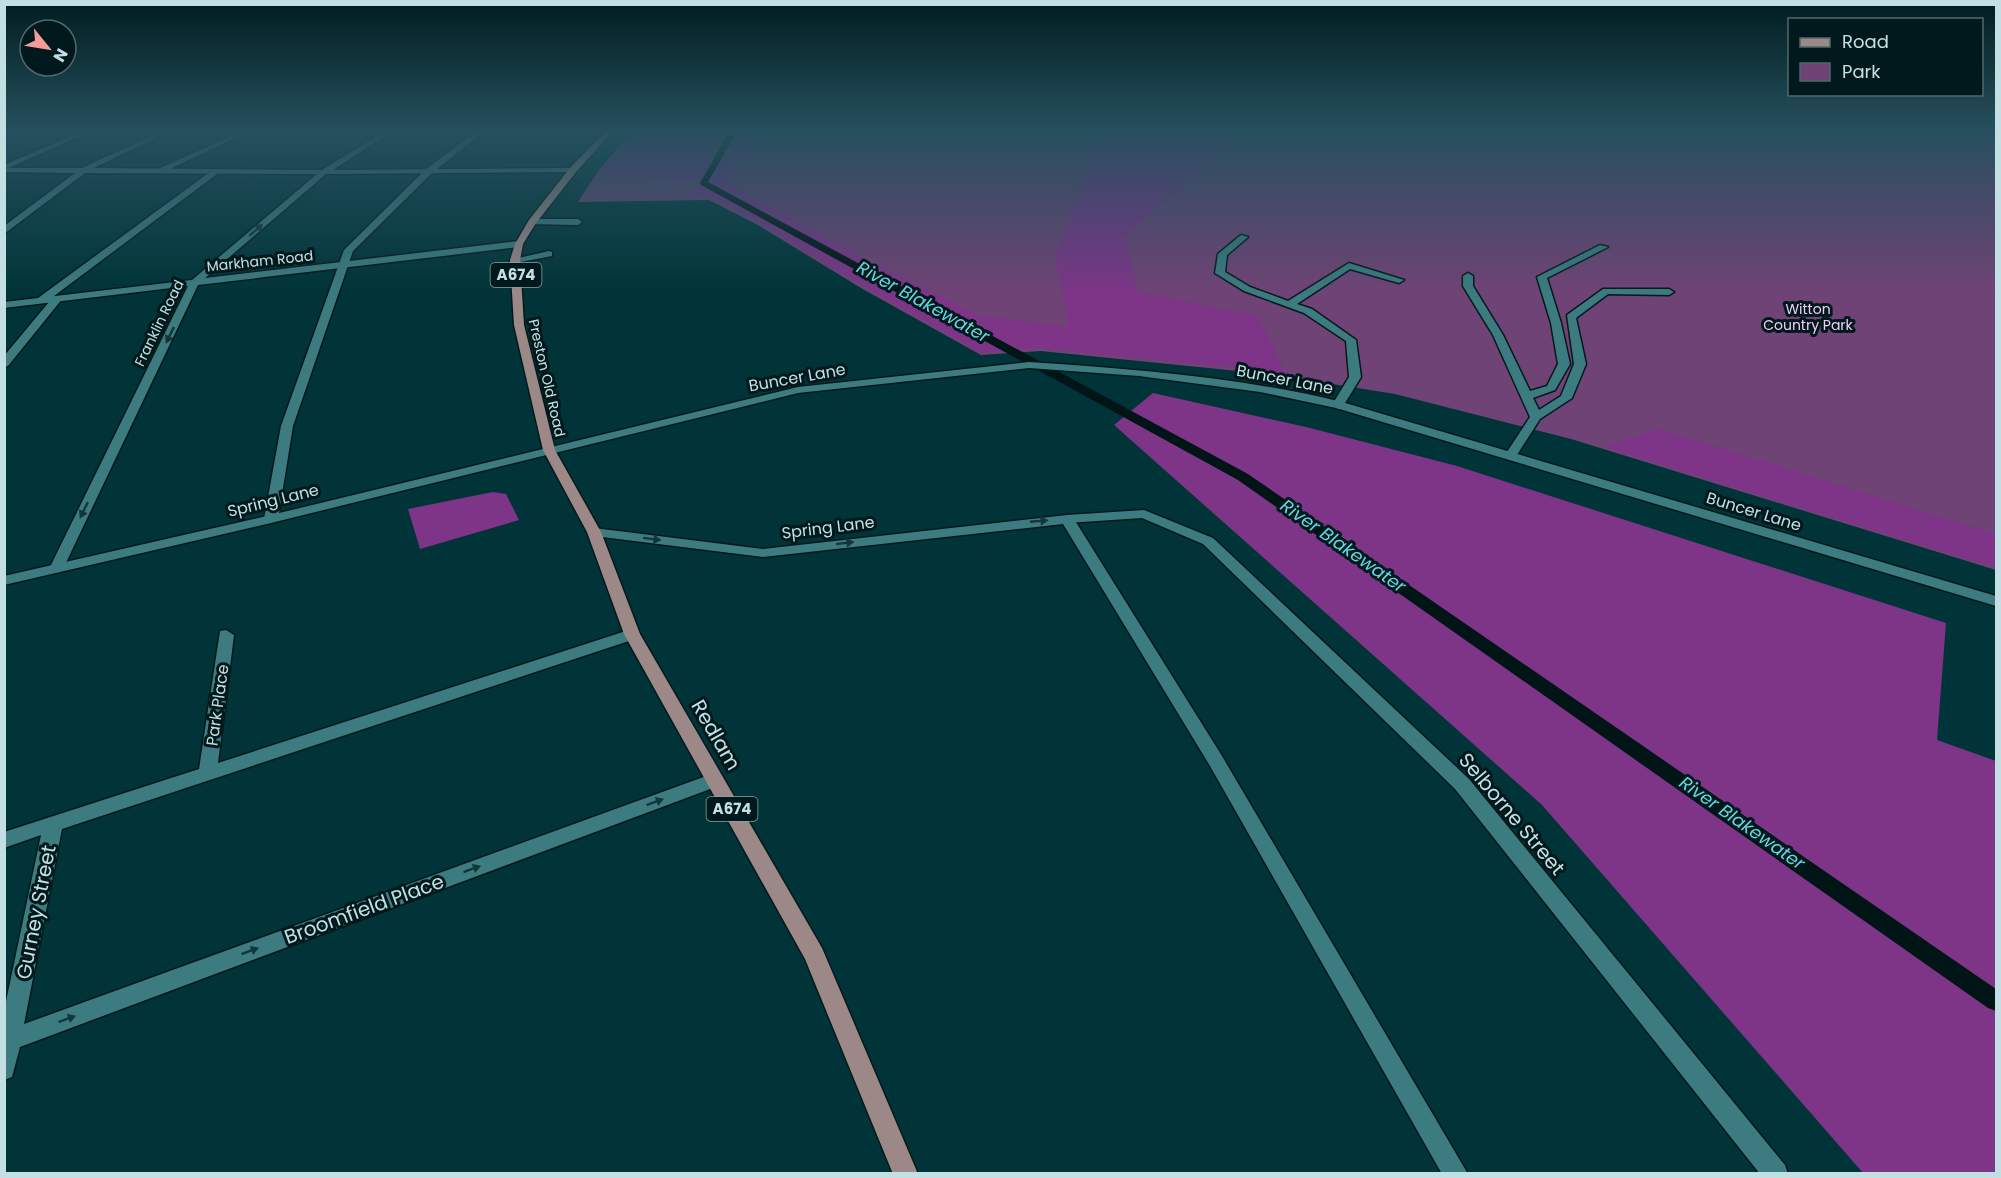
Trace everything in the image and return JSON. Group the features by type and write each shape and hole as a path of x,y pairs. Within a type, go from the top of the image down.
{"main road":[{"name":"Preston Old Road","path":"549,450 519,325 515,260 519,244 532,222 561,185"},
{"name":"Redlam","path":"549,450 594,532 632,634 814,956 906,1173"}],"street":[{"path":"4,231 64,185"},
{"path":"42,300 198,185"},
{"name":"Franklin Road","path":"56,569 195,282 309,185"},
{"path":"271,519 287,426 342,266 349,250 415,185"},
{"path":"532,222 578,222"},
{"path":"1244,237 1223,254 1220,273 1247,289 1308,311 1351,340 1355,377 1338,405"},
{"name":"Markham Road","path":"4,305 519,244"},
{"path":"1526,396 1551,388 1564,364 1556,323 1542,277 1603,248"},
{"path":"515,260 549,254"},
{"path":"1290,304 1349,266 1399,280"},
{"path":"1468,276 1468,286 1498,336 1536,417"},
{"path":"1511,455 1536,417 1566,398 1580,364 1571,317 1606,291 1669,292"},
{"path":"4,364 58,298"},
{"name":"Buncer Lane","path":"549,450 798,390 1029,365 1139,373 1260,389 1338,405 1996,601"},
{"name":"Spring Lane","path":"4,581 271,519 549,450"},
{"name":"Selborne Street","path":"1067,519 1144,514 1208,541 1462,784 1776,1173"},
{"path":"1067,519 1216,761 1456,1173"},
{"name":"Spring Lane","path":"594,532 763,553 1067,519"},
{"path":"4,840 632,634"},
{"name":"Park Place","path":"207,774 226,635"},
{"name":"Broomfield Place","path":"12,1039 715,780"},
{"name":"Gurney Street","path":"4,1069 12,1039 53,825"}],"green space":[{"name":"Witton Country Park","path":"589,185 1996,185 1996,570 1571,439 1395,394 1276,375 1041,351 981,355 861,288 758,225 709,200 578,202"}],"shaded area":[{"path":"703,185 731,185 860,257 978,315 1069,327 1055,256 1080,185 1184,185 1124,237 1138,292 1258,316 1286,373 1036,348 980,353 828,266 761,223 710,198 690,198"},
{"path":"1153,393 1306,427 1457,466 1946,623 1937,740 1996,761 1996,1173 1863,1173 1542,805 1114,425"},
{"path":"1660,429 1996,534 1996,568 1603,447"},
{"path":"493,492 506,494 519,520 420,549 408,509"}],"waterway":[{"name":"River Blakewater","path":"708,185 1243,477 1996,1001"}]}
